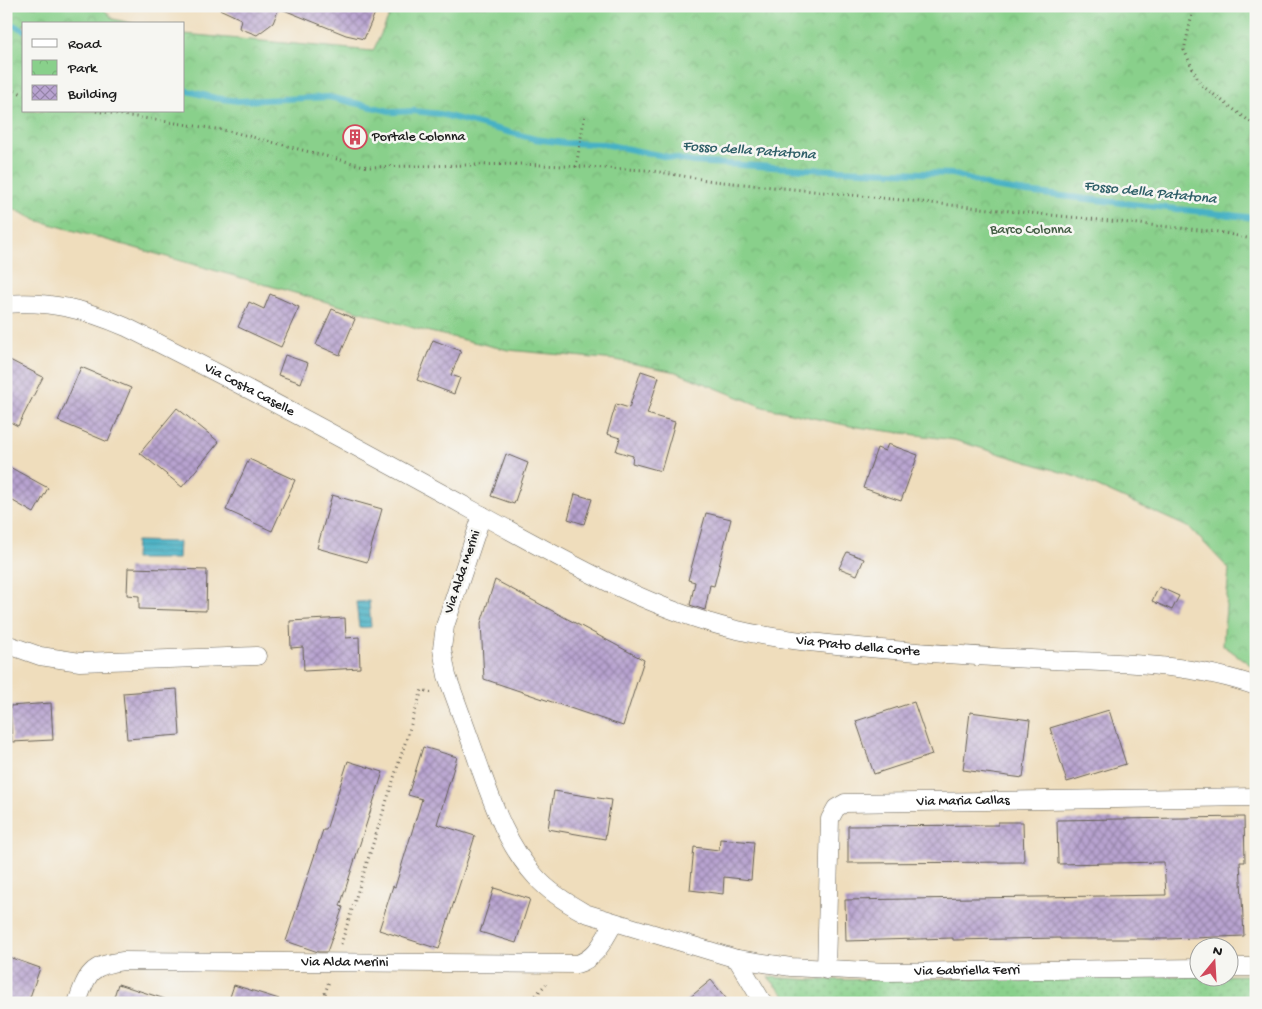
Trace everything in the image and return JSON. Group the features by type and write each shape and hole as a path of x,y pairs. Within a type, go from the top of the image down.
{"street":[{"name":"Via Costa Caselle","path":"6,304 39,303 68,307 103,317 126,327 276,403 482,515"},
{"name":"Via Prato della Corte","path":"482,515 561,558 641,596 689,616 737,630 800,641 936,654 1116,662 1170,667 1219,675 1256,686"},
{"name":"Via Alda Merini","path":"482,515 444,632 442,649 444,664 456,700 498,816 526,866 562,900 585,913 737,959"},
{"path":"6,644 40,656 80,662 257,656"},
{"name":"Via Maria Callas","path":"826,970 830,819 836,808 845,803 1256,797"},
{"name":"Via Alda Merini","path":"77,1003 87,976 96,967 109,963 131,961 577,964 587,961 595,954 614,923"},
{"path":"737,959 763,1003"},
{"name":"Via Gabriella Ferri","path":"737,959 764,964 826,970 887,972 1190,968"},
{"path":"1240,967 1256,967"}],"path":[{"path":"1194,6 1184,50 1200,84 1256,126"},
{"path":"6,86 22,94"},
{"path":"103,112 229,131 368,167 521,164 647,170 713,182 1219,232 1256,240"},
{"path":"576,167 584,114"},
{"path":"322,1003 422,690 456,700"}],"green space":[{"name":"Barco Colonna","path":"6,6 101,6 113,19 127,22 22,22 22,112 185,112 185,34 373,51 394,6 1256,6 1256,669 1223,645 1229,569 1190,528 1074,476 954,440 850,426 763,407 676,372 616,360 508,350 417,329 36,220 6,205"},
{"path":"1240,975 1256,975 1256,1003 792,1003 768,977 813,980 1190,976 1190,986 1240,986"}],"water":[{"path":"136,541 179,542 178,559 135,559"},
{"path":"369,601 371,627 359,628 356,602"}],"building":[{"path":"213,6 378,6 364,39 346,35 279,8 273,23 257,35 239,28 241,19"},
{"path":"270,294 299,307 281,347 238,327 249,302 264,309"},
{"path":"332,309 355,319 340,355 316,345"},
{"path":"433,340 461,351 451,375 460,378 454,394 417,380"},
{"path":"285,355 308,363 301,383 278,375"},
{"path":"6,358 43,377 18,426 6,420"},
{"path":"81,367 131,388 108,442 58,421"},
{"path":"641,371 659,377 647,414 675,422 661,471 632,463 633,456 616,451 620,438 607,434 616,404 629,408"},
{"path":"177,408 219,442 182,487 140,453"},
{"path":"888,444 918,455 901,501 863,488 877,448 885,451"},
{"path":"506,454 528,463 514,504 491,496"},
{"path":"249,459 295,480 272,531 226,510"},
{"path":"6,465 48,488 34,513 6,497"},
{"path":"575,494 592,499 584,524 568,519"},
{"path":"332,495 382,509 367,562 317,548"},
{"path":"706,513 731,519 714,586 710,585 705,610 690,605 695,582 688,580"},
{"path":"847,552 864,559 857,575 839,568"},
{"path":"128,568 207,570 206,611 139,609 139,596 127,595"},
{"path":"495,580 644,660 623,726 484,679 481,623"},
{"path":"1159,587 1179,596 1172,610 1152,601"},
{"path":"345,618 346,638 359,637 360,668 304,671 303,647 291,648 290,621"},
{"path":"177,689 180,735 127,739 123,693"},
{"path":"914,702 932,755 874,774 856,721"},
{"path":"51,703 53,740 12,742 10,706"},
{"path":"1109,710 1126,764 1067,782 1050,728"},
{"path":"970,712 1030,720 1023,778 963,770"},
{"path":"423,747 457,757 437,824 475,836 439,949 379,930 393,886 395,887 422,799 408,795"},
{"path":"348,761 383,772 340,906 343,907 327,952 318,952 286,941 323,830 326,830"},
{"path":"554,791 611,800 605,839 548,829"},
{"path":"1244,817 1245,862 1240,862 1244,936 1190,936 1190,938 1168,939 1060,938 953,940 953,938 846,941 845,900 1166,895 1164,862 1058,864 1057,820"},
{"path":"998,822 1023,822 1024,862 848,863 848,826 998,825"},
{"path":"720,839 754,842 751,880 724,877 723,894 690,890 694,847 719,850"},
{"path":"494,888 530,899 516,943 480,932"},
{"path":"6,956 40,968 28,1003 6,1003"},
{"path":"711,980 730,1003 683,1003"},
{"path":"118,984 165,999 165,1003 112,1003"},
{"path":"234,985 279,999 278,1003 228,1003"}],"waterway":[{"name":"Fosso della Patatona","path":"6,22 22,29"},
{"name":"Fosso della Patatona","path":"185,90 215,98 238,101 329,97 394,112 414,111 440,114 535,139 565,143 604,144 693,162 806,169 953,174 993,187 1026,192 1256,218"}],"place":[{"name":"Portale Colonna","path":"355,137"}]}
